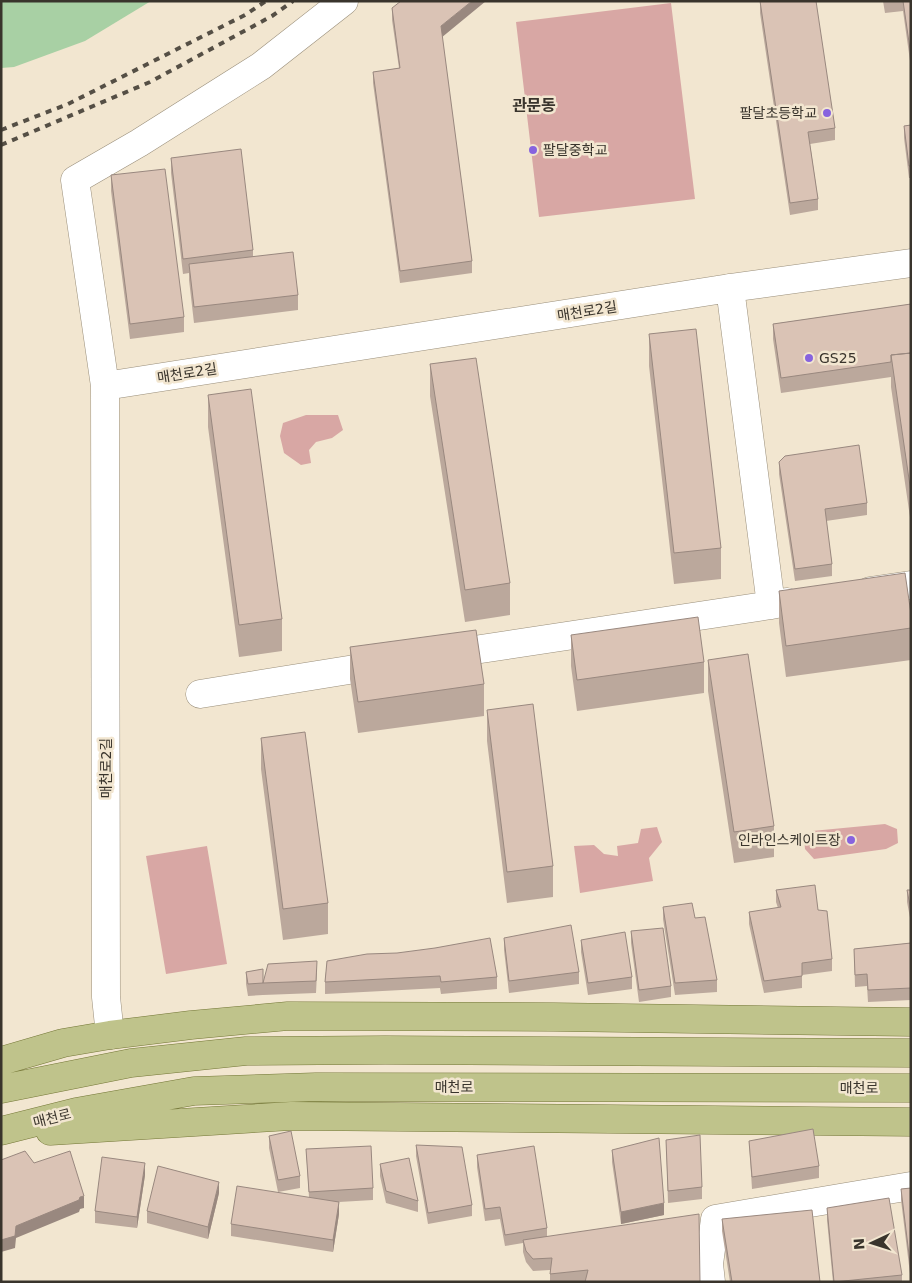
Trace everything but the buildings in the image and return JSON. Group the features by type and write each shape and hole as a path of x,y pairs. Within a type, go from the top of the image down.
{"main road":[{"path":"1,1061 62,1043 110,1035 288,1016 554,1017 911,1022"},
{"path":"1,1089 130,1063 246,1051 385,1050 911,1054"},
{"name":"매천로","path":"1,1132 76,1112 194,1091 316,1087 911,1088"},
{"path":"1,1132 74,1130 291,1116 911,1122"}],"street":[{"path":"105,386 75,180 139,143 261,66 344,1"},
{"name":"매천로2길","path":"110,1035 106,987 105,386 730,288 911,263"},
{"path":"730,288 771,605"},
{"path":"846,594 911,585"},
{"path":"200,694 808,599"},
{"path":"711,1282 710,1264 715,1219 911,1186"}],"shaded area":[{"path":"1,1 151,1 85,41 14,67 1,68"},
{"path":"671,3 695,199 539,217 516,22"},
{"path":"306,415 338,415 343,430 332,438 316,442 309,450 311,463 301,465 284,453 280,436 283,423"},
{"name":"인라인스케이트장","path":"885,824 897,829 898,843 886,849 814,859 805,849 804,837 812,831"},
{"path":"657,827 662,842 649,858 653,881 580,893 574,846 594,845 604,854 618,856 617,846 638,843 641,829"},
{"path":"207,846 227,964 166,974 146,856"}],"railway":[{"path":"1,130 68,104 245,15 266,1"},
{"path":"1,145 150,82 272,16 293,1"}],"place":[{"name":"팔달초등학교","path":"827,113"},
{"name":"팔달중학교","path":"533,150"},
{"name":"GS25","path":"809,358"},
{"name":"인라인스케이트장","path":"851,840"}],"district":[{"name":"관문동","path":"534,105"}]}
